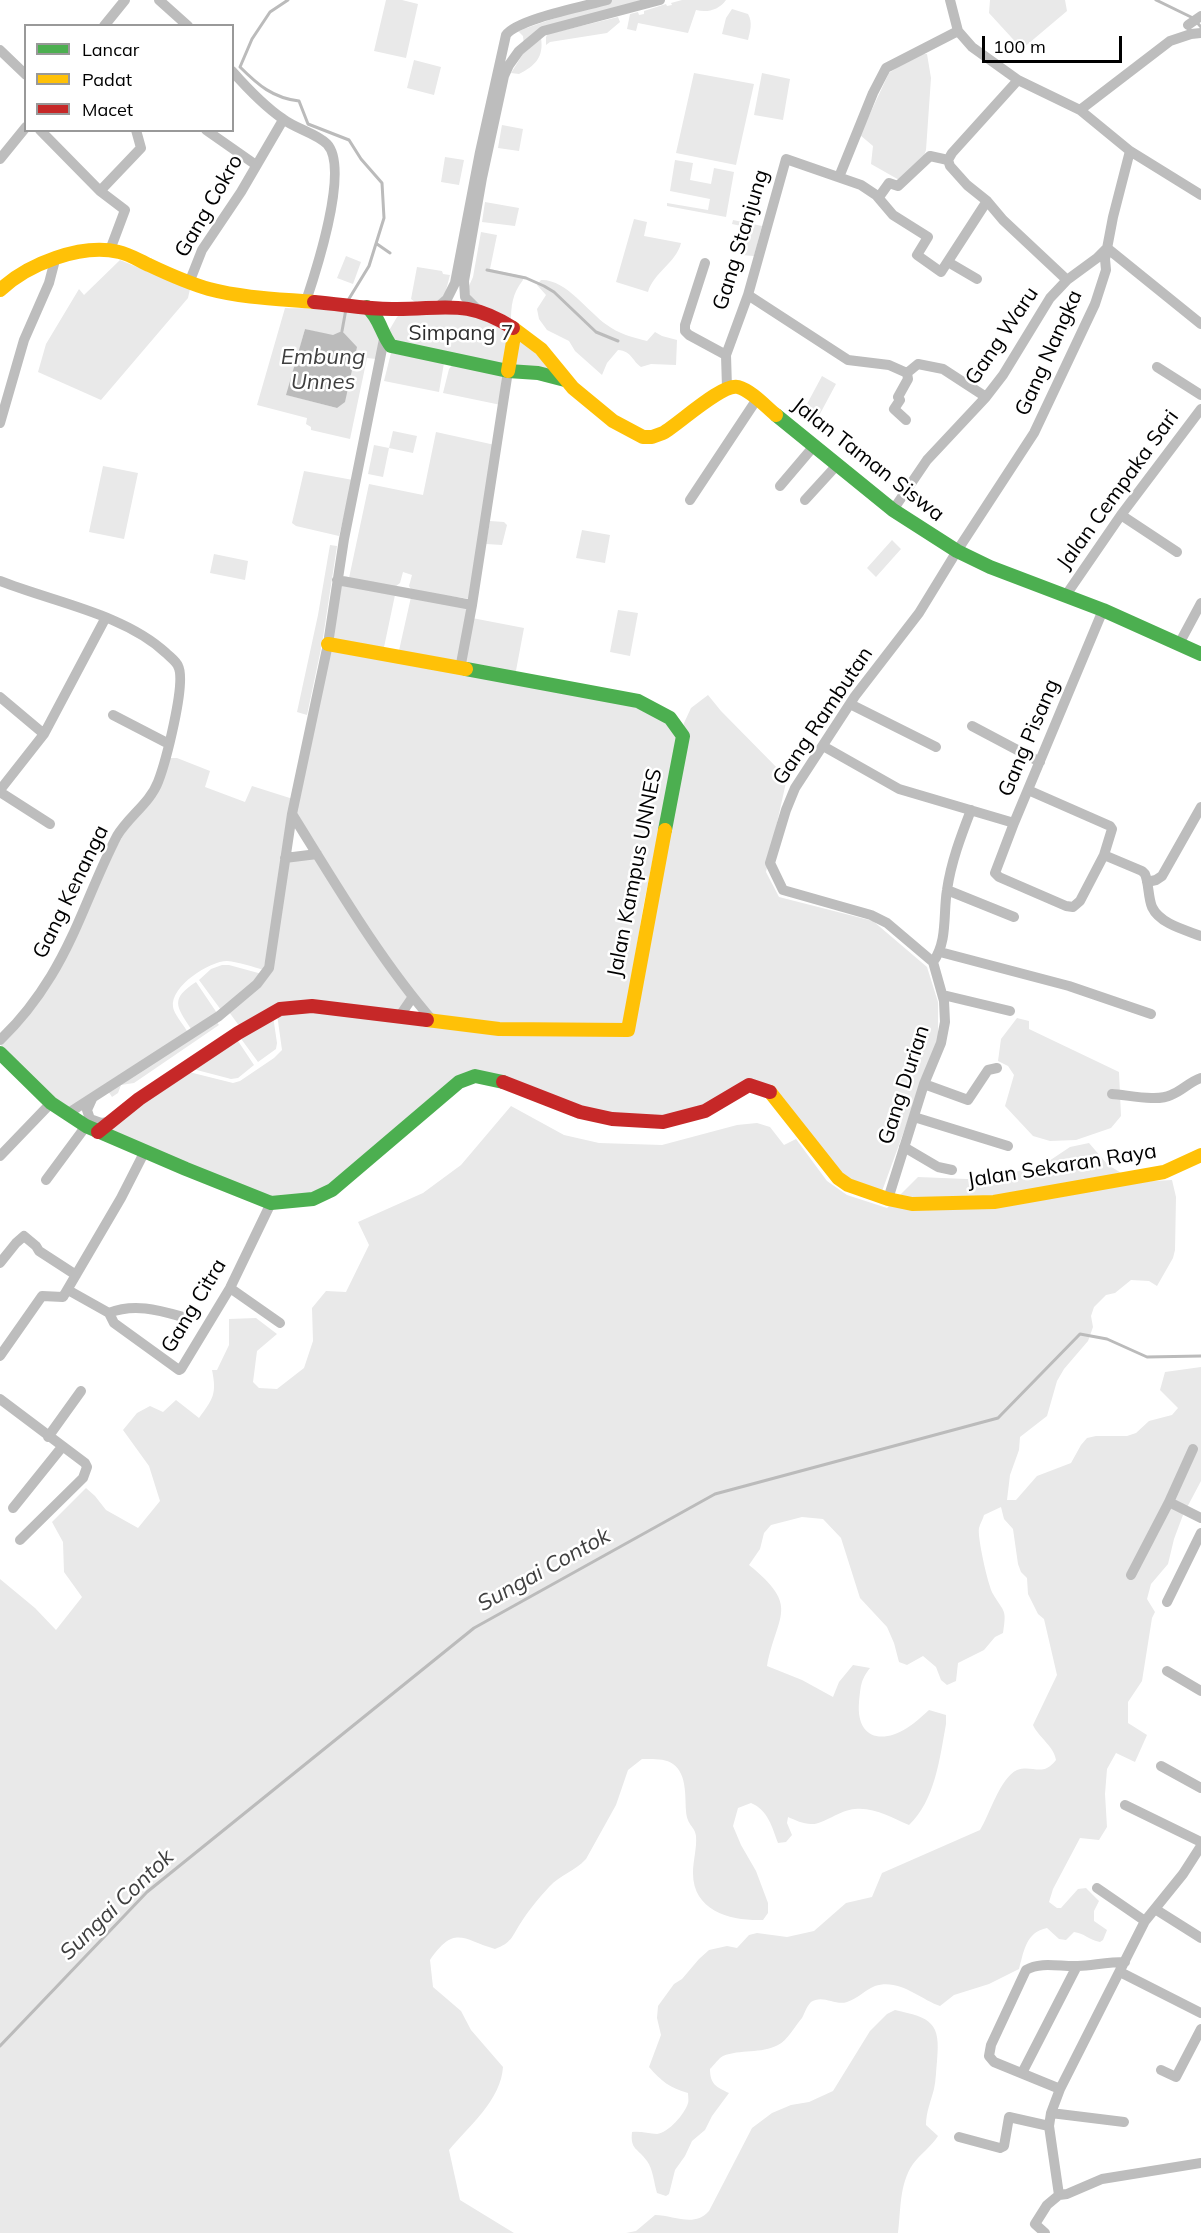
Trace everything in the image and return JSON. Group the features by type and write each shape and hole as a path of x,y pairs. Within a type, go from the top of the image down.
{"main road":[{"path":"0,290 21,272 89,251 110,250 121,252 189,283 248,298 367,307 381,314 401,310 456,306 478,310 515,330 547,355 565,380 584,400 603,414 645,437 657,436 727,388"},
{"path":"384,336 393,315 401,310"},
{"path":"381,314 384,336 391,346 508,371 538,373 565,380"},
{"path":"508,371 515,330"},
{"name":"Jalan Taman Siswa","path":"727,388 734,386 741,388 757,399 892,510 957,551 990,567 1103,610 1201,654"},
{"name":"Jalan Kampus UNNES","path":"92,1129 109,1122 183,1069 280,1009 312,1006 499,1029 628,1030 683,736 680,730 666,713 638,701 328,644"},
{"path":"0,1053 51,1103 92,1129 271,1203"},
{"name":"Jalan Sekaran Raya","path":"271,1203 313,1198 332,1190 459,1082 475,1076 506,1083 580,1112 634,1122 680,1120 705,1111 749,1085 762,1088 778,1099 838,1178 848,1185 888,1199 925,1204 994,1202 1164,1172 1201,1155"}],"street":[{"path":"106,24 125,0"},
{"path":"159,0 186,24"},
{"path":"478,310 465,297 464,281 480,152 506,34 513,28 532,20 607,0"},
{"path":"438,307 447,299 455,284 474,195 486,163 504,76 521,48 548,29 660,0"},
{"path":"950,0 958,32 985,57 1018,80 1080,110 1130,152 1201,195"},
{"path":"1080,110 1170,42 1191,34 1197,25"},
{"path":"958,32 886,68 873,93 839,177 861,185 879,197 893,215 928,237 917,255 941,272 987,201"},
{"path":"506,34 513,33 519,36 521,48"},
{"path":"2,55 24,73"},
{"path":"234,73 283,120 325,142 335,157 330,215 321,258 306,301"},
{"path":"1018,80 948,160 950,166 967,186 987,201 1003,220 1067,280"},
{"name":"Gang Cokro","path":"189,283 202,250 241,192 283,120"},
{"path":"0,159 24,129"},
{"path":"42,132 100,191 125,210 110,250"},
{"path":"100,191 141,148 137,132"},
{"path":"209,132 256,165"},
{"name":"Gang Nangka","path":"957,551 1034,434 1095,304 1106,270 1107,248 1118,194 1130,152"},
{"path":"879,197 889,183 898,186 930,156 948,160"},
{"name":"Gang Stanjung","path":"727,388 726,355 748,295 785,159 789,158 839,177"},
{"path":"1107,248 1201,324"},
{"name":"Gang Waru","path":"892,510 927,460 986,397 1003,375 1050,298 1067,280 1107,248"},
{"path":"0,423 24,340 49,283 55,260"},
{"path":"948,262 977,279"},
{"path":"705,263 685,331 726,355"},
{"path":"748,295 848,360 889,365 907,373"},
{"path":"67,1114 219,1016 262,979 270,962 292,814 328,644 337,580 384,336"},
{"path":"907,373 918,364 938,367 986,397"},
{"path":"1157,367 1201,395"},
{"path":"460,669 508,371"},
{"path":"906,420 894,409 908,379 907,373"},
{"path":"690,500 757,399"},
{"name":"Jalan Cempaka Sari","path":"1066,595 1122,514 1201,409"},
{"path":"780,486 814,446"},
{"path":"805,500 837,465"},
{"path":"1122,514 1177,552"},
{"name":"Gang Rambutan","path":"933,962 872,915 787,893 781,888 771,867 773,851 795,788 850,704 919,613 957,551"},
{"path":"337,580 472,605"},
{"path":"0,581 27,592 76,606 105,619 44,734 0,791 50,824"},
{"path":"1179,644 1201,603"},
{"name":"Gang Pisang","path":"823,746 898,789 1014,823 1103,610"},
{"name":"Gang Kenanga","path":"0,1040 23,1015 51,977 74,933 117,836 157,785 169,744 179,694 180,669 154,642 140,633 105,619"},
{"path":"0,697 44,734"},
{"path":"850,704 936,747"},
{"path":"113,715 169,744"},
{"path":"972,726 1040,762"},
{"path":"1014,823 995,873 999,877 1073,907 1080,901 1104,855 1112,829 1110,826 1028,790"},
{"path":"1147,882 1162,876 1201,807"},
{"path":"933,962 940,952 946,890 956,851 971,810"},
{"path":"292,814 412,998 433,1021"},
{"path":"285,858 317,854"},
{"path":"1104,855 1142,871 1145,874 1152,907 1157,914 1169,923 1201,936"},
{"path":"946,890 1014,917"},
{"path":"940,952 1069,986 1151,1014"},
{"name":"Gang Durian","path":"888,1199 924,1084 941,1042 946,1012 933,962"},
{"path":"943,995 1010,1011"},
{"path":"399,1017 412,998"},
{"path":"924,1084 968,1100 988,1070 998,1068"},
{"path":"1112,1094 1163,1098 1174,1095 1185,1085 1201,1078"},
{"path":"92,1098 87,1110 90,1119 101,1123 109,1122"},
{"path":"0,1156 51,1103"},
{"path":"914,1117 1008,1146"},
{"path":"46,1180 92,1129"},
{"path":"904,1147 938,1167 952,1170"},
{"path":"0,1356 42,1296 63,1297 68,1290 145,1151"},
{"name":"Gang Citra","path":"68,1290 109,1314 114,1323 128,1335 180,1370 230,1288 271,1203"},
{"path":"0,1263 24,1236 36,1245 39,1251 76,1275"},
{"path":"230,1288 280,1323"},
{"path":"109,1314 130,1307 153,1309 183,1317"},
{"path":"48,1437 81,1391"},
{"path":"0,1399 85,1463 87,1470 83,1478 20,1540"},
{"path":"13,1508 62,1447"},
{"path":"1131,1575 1169,1502 1192,1449"},
{"path":"1169,1502 1201,1518"},
{"path":"1167,1602 1201,1533"},
{"path":"1167,1671 1201,1691"},
{"path":"1161,1766 1201,1788"},
{"path":"1059,2195 1049,2126 1060,2089 1145,1921 1198,1859 1201,1844 1125,1805"},
{"path":"1097,1888 1145,1921"},
{"path":"1155,1909 1201,1938"},
{"path":"1060,2089 994,2062 989,2056 991,2045 1026,1970 1035,1966 1077,1966 1102,1962 1122,1967 1201,2013"},
{"path":"1022,2073 1077,1966"},
{"path":"1161,2070 1176,2077 1201,2029"},
{"path":"1051,2113 1124,2122"},
{"path":"959,2137 1000,2148 1004,2146 1009,2117 1049,2126"},
{"path":"1045,2233 1032,2229 1047,2205 1059,2195 1067,2194 1102,2179 1201,2163"}],"green space":[{"path":"386,0 402,0 418,4 406,58 374,51"},
{"path":"607,0 660,0 560,25 524,45 523,36 518,31"},
{"path":"682,0 726,0 712,10 696,10 688,33 638,23 636,31 627,29 630,14 638,12 639,15 644,14 644,11 666,4 667,6 672,5 671,3"},
{"path":"990,0 1065,0 1067,11 1022,49 989,13"},
{"path":"732,9 748,14 750,17 748,40 722,34 726,18"},
{"path":"618,17 620,22 607,33 550,42 546,45 548,34"},
{"path":"541,38 540,56 534,64 519,74 511,73 523,54"},
{"path":"917,54 927,54 931,78 926,150 920,167 901,181 871,164 873,146 860,135 889,73"},
{"path":"414,60 441,67 434,95 407,88"},
{"path":"694,73 754,84 736,165 676,153"},
{"path":"762,73 790,79 783,120 754,115"},
{"path":"502,125 523,129 519,151 498,148"},
{"path":"445,157 464,160 459,185 441,182"},
{"path":"675,160 693,163 690,180 711,184 714,168 734,172 726,217 667,206 667,203 708,210 710,199 670,191"},
{"path":"485,202 519,208 515,226 482,222"},
{"path":"634,219 647,222 644,236 681,243 675,256 655,279 648,292 616,282"},
{"path":"733,220 762,226 754,256 741,255 746,227 732,224"},
{"path":"481,232 497,235 490,269 522,276 523,280 513,300 511,323 484,309 471,298 468,288 473,277"},
{"path":"346,256 361,262 353,284 337,278"},
{"path":"120,260 190,289 188,298 101,400 38,372 46,344 79,289 84,295"},
{"path":"417,267 442,271 443,274 450,275 445,294 439,300 415,302 411,299"},
{"path":"541,280 550,281 568,290 611,328 621,333 647,341 655,332 677,340 676,365 651,364 641,367 629,354 618,350 607,363 602,375 575,351 569,341 547,330 539,319 537,309 546,295 537,285"},
{"path":"285,308 341,309 372,316 380,333 376,359 367,358 350,439 311,430 311,427 306,424 307,418 257,405","holes":["305,329 333,336 342,331 347,338 337,408 287,395"]},
{"name":"Simpang 7","path":"402,313 476,313 509,331 504,365 401,346 387,334"},
{"path":"517,336 558,375 511,368"},
{"path":"391,353 444,363 439,392 384,381"},
{"path":"453,364 502,373 501,405 443,393 449,369"},
{"path":"822,376 836,384 814,425 800,417"},
{"path":"393,431 417,436 413,453 389,448"},
{"path":"436,432 495,445 471,599 412,591 409,586 412,575 403,572 400,583 395,587 349,578 369,484 423,495"},
{"path":"374,445 389,448 383,477 368,474"},
{"path":"103,466 138,473 124,539 89,532"},
{"path":"304,471 353,480 339,536 296,526 292,523"},
{"path":"490,521 504,522 507,525 502,545 486,544"},
{"path":"582,530 610,535 605,563 576,558"},
{"path":"892,540 901,549 876,577 867,568"},
{"path":"330,545 337,546 322,644 307,715 297,712"},
{"path":"214,554 248,561 245,580 210,573"},
{"path":"341,584 395,595 383,652 331,641"},
{"path":"411,597 470,608 458,666 398,655"},
{"path":"618,610 638,613 630,656 610,652"},
{"path":"472,618 524,628 515,676 463,666"},
{"path":"330,647 585,693 663,715 678,735 644,903 623,1027 499,1026 434,1020 414,997 294,814"},
{"path":"708,695 787,778 766,872 779,897 873,921 927,967 938,1002 938,1038 881,1194 840,1177 757,1082 708,1105 663,1118 613,1116 473,1073 330,1186 314,1193 272,1199 106,1129 185,1071 233,1083 240,1081 282,1050 277,1014 287,1010 629,1032 684,723 691,708"},
{"path":"168,758 177,758 210,771 205,787 245,802 252,786 293,799 264,970 227,961 211,965 192,976 178,991 173,1007 187,1031 70,1108 64,1107 0,1047 57,973 109,860"},
{"path":"316,856 410,998 398,1016 318,1004 240,1027 229,1012 260,986 287,860"},
{"path":"222,965 262,974 221,1010 199,980 211,969"},
{"path":"196,982 217,1013 191,1029 178,1003 182,993"},
{"path":"273,1016 276,1049 258,1062 239,1036"},
{"path":"1017,1018 1029,1021 1029,1029 1119,1072 1121,1116 1111,1128 1076,1140 1050,1141 1033,1136 1005,1106 1014,1075 1008,1066 998,1061 1001,1039"},
{"path":"216,1021 219,1025 134,1083 121,1085 118,1093 112,1097 108,1091"},
{"path":"236,1038 254,1065 238,1078 231,1079 189,1068"},
{"path":"511,1106 564,1135 599,1143 662,1145 737,1125 757,1123 770,1127 784,1145 796,1139 827,1181 847,1195 887,1208 918,1177 991,1180 1049,1161 1070,1147 1089,1143 1108,1165 1136,1182 1172,1180 1176,1197 1173,1258 1157,1286 1149,1281 1131,1280 1115,1293 1106,1295 1094,1307 1091,1316 1093,1327 1088,1341 1064,1369 1057,1381 1047,1416 1020,1437 1019,1450 1010,1475 1007,1500 1016,1500 1037,1476 1071,1463 1087,1438 1127,1436 1136,1433 1149,1421 1172,1415 1178,1408 1160,1390 1165,1372 1201,1367 1201,1481 1183,1515 1168,1564 1151,1584 1147,1599 1155,1612 1152,1618 1142,1681 1128,1702 1128,1723 1147,1735 1135,1762 1116,1753 1107,1769 1105,1794 1107,1827 1099,1840 1080,1838 1053,1889 1049,1902 1061,1908 1078,1889 1086,1888 1099,1901 1094,1911 1094,1921 1107,1930 1103,1940 1096,1941 1074,1932 1066,1940 1059,1939 1047,1928 1040,1930 1027,1943 1019,1969 989,1984 954,1995 940,2006 909,1990 884,1984 875,1986 847,2002 838,2003 820,1999 811,2002 802,2018 781,2043 765,2050 723,2056 710,2069 711,2078 715,2084 729,2093 705,2130 692,2141 675,2170 669,2194 666,2196 657,2193 649,2164 633,2146 632,2132 661,2133 676,2122 688,2102 688,2093 666,2083 649,2067 661,2035 657,2018 658,2006 674,1984 682,1979 709,1950 727,1946 737,1948 749,1935 757,1933 787,1937 814,1931 846,1903 872,1897 882,1873 980,1830 1000,1788 1011,1774 1017,1770 1046,1768 1056,1760 1052,1750 1033,1725 1057,1675 1044,1619 1038,1614 1028,1594 1027,1578 1021,1572 1018,1564 1013,1529 1004,1519 1001,1507 984,1515 979,1533 988,1581 1005,1619 1003,1633 995,1637 984,1650 958,1663 956,1681 947,1685 941,1680 936,1667 923,1656 907,1665 899,1662 887,1627 860,1598 841,1538 823,1519 802,1517 771,1525 764,1533 760,1549 749,1565 765,1579 775,1591 780,1602 779,1622 767,1666 802,1680 833,1697 839,1682 853,1665 870,1668 862,1684 859,1714 861,1723 872,1735 888,1736 897,1733 910,1726 929,1710 946,1715 941,1750 931,1791 918,1815 909,1825 883,1814 862,1809 849,1810 816,1824 799,1822 788,1817 787,1823 792,1835 786,1842 778,1843 769,1820 762,1810 751,1803 738,1808 733,1826 756,1871 768,1903 768,1913 763,1920 739,1919 716,1912 700,1897 695,1886 693,1873 696,1836 687,1816 683,1779 678,1768 670,1762 658,1759 642,1759 628,1770 616,1805 586,1859 549,1887 530,1909 508,1942 495,1949 467,1939 453,1938 439,1949 430,1960 433,1987 461,2011 471,2030 503,2067 497,2091 483,2112 449,2150 460,2200 514,2233 0,2233 0,1579 35,1608 56,1630 82,1597 64,1572 63,1542 52,1522 86,1488 106,1510 138,1528 160,1501 149,1466 123,1430 137,1413 150,1406 163,1412 176,1400 199,1418 213,1396 212,1370 217,1370 229,1345 229,1319 256,1318 277,1334 257,1351 253,1382 259,1388 277,1389 304,1368 313,1341 312,1308 326,1291 346,1292 369,1245 358,1222 423,1193 461,1165"},
{"path":"895,2010 925,2019 931,2024 935,2030 938,2048 935,2086 926,2125 938,2136 908,2172 900,2207 898,2233 626,2233 636,2231 655,2215 690,2220 703,2216 709,2211 752,2128 772,2113 791,2105 809,2102 833,2091 870,2031 887,2014"}],"water":[{"name":"Embung Unnes","path":"305,329 333,335 342,331 357,347 345,402 337,408 286,395"}],"waterway":[{"path":"288,0 270,12 252,39 240,67 266,90 281,97 299,101 308,124 349,140 361,159 382,183 384,218 369,266 347,302"},
{"path":"1156,0 1193,18 1201,27"},
{"path":"377,244 390,253"},
{"path":"487,270 526,278 544,286 554,292 596,332 618,341"},
{"path":"342,331 346,309"},
{"name":"Sungai Contok","path":"0,2046 147,1892 474,1628 715,1494 998,1418 1080,1334 1107,1339 1147,1357 1201,1356"}],"traffic: fast":[{"path":"367,307 375,316 391,346 508,371 538,373 565,380"},
{"path":"776,415 893,510 957,551 990,567 1103,610 1201,654"},
{"path":"466,669 638,701 670,718 683,736 665,830"},
{"path":"0,1053 51,1103 86,1126 271,1203 313,1199 332,1190 459,1082 475,1076 503,1082"}],"traffic: slow":[{"path":"0,290 40,264 72,253 104,250 127,254 178,278 209,289 248,296 314,302"},
{"path":"513,328 541,349 573,388 613,421 643,437 663,433 711,397 731,387 738,387 748,392 776,415"},
{"path":"508,371 515,330"},
{"path":"328,644 466,669"},
{"path":"427,1020 499,1029 628,1030 665,830"},
{"path":"770,1092 838,1178 848,1185 888,1199 912,1204 994,1202 1164,1172 1201,1155"}],"traffic: jam":[{"path":"314,302 376,309 443,307 469,309 497,319 513,328"},
{"path":"98,1132 139,1099 238,1033 280,1009 312,1006 427,1020"},
{"path":"503,1082 580,1112 612,1119 663,1122 705,1111 749,1085 770,1092"}]}
